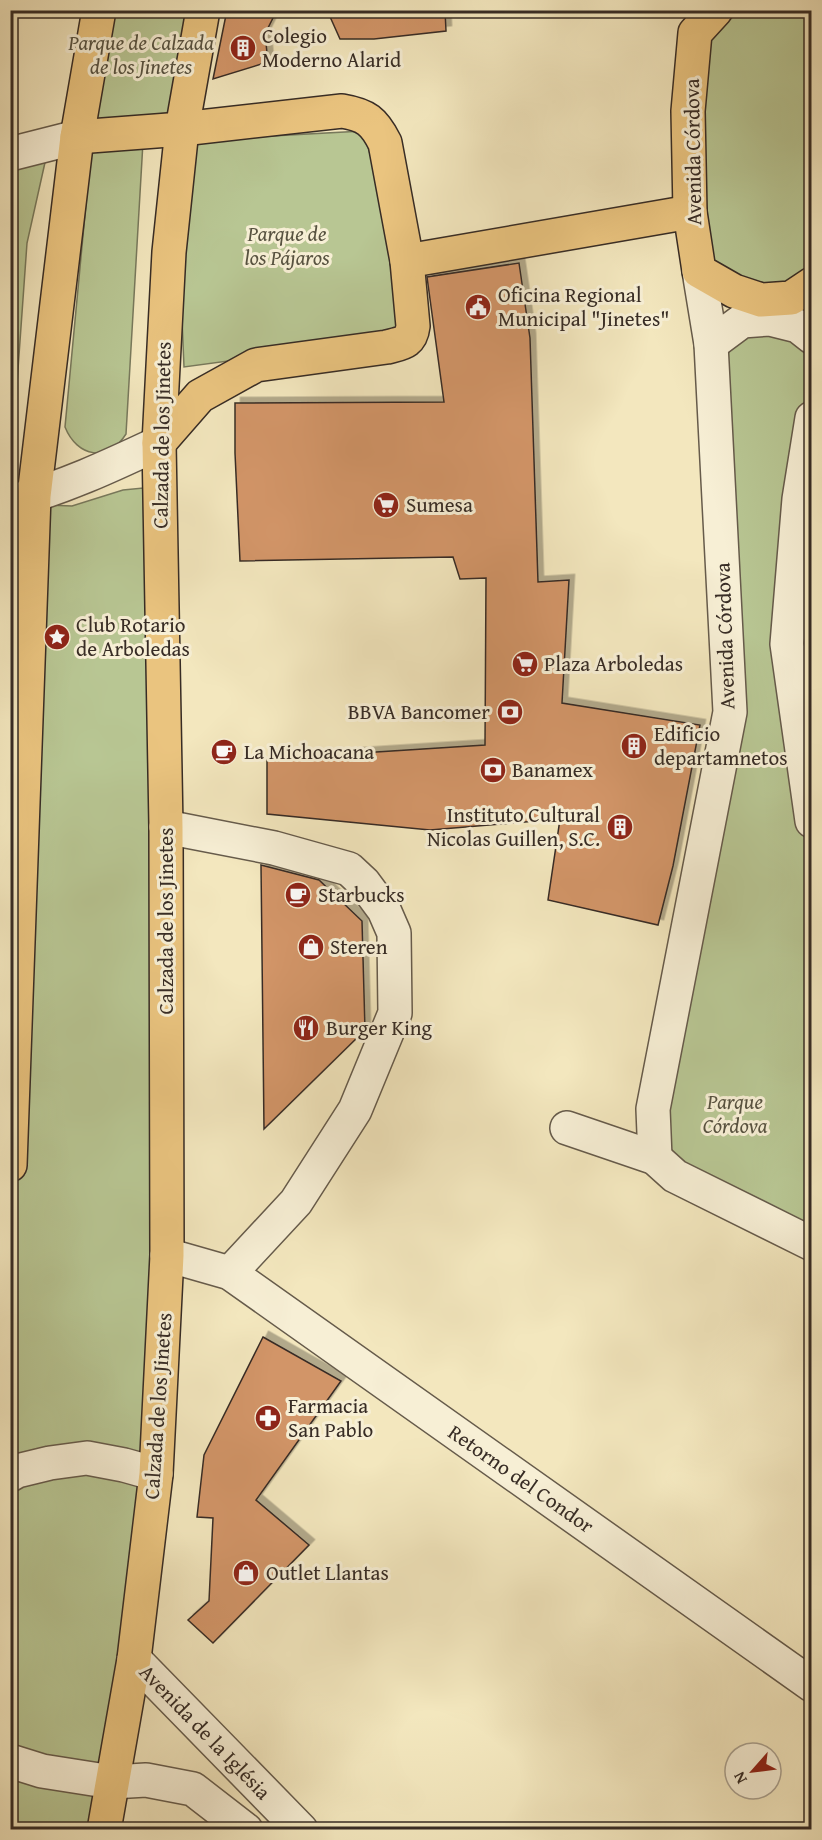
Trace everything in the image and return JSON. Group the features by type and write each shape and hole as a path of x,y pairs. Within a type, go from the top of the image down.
{"main road":[{"path":"10,1165 22,499 77,138 99,10"},
{"name":"Calzada de los Jinetes","path":"104,1830 134,1659 156,1474 167,1255 166,827 159,443 169,252 183,129 203,10"},
{"name":"Avenida Córdova","path":"699,271 690,212 688,111 701,18"},
{"path":"77,138 342,111 355,113 369,120 378,128 385,143 407,261 412,335 408,340 387,347 256,365 200,396 159,443"},
{"path":"407,261 690,212"},
{"path":"699,271 734,291 761,300 791,298 812,284"}],"street":[{"path":"10,154 77,138"},
{"name":"Avenida Córdova","path":"655,1158 653,1109 730,712 711,344 699,271"},
{"path":"711,344 742,321 770,319 798,326 812,338"},
{"path":"812,418 799,499 787,644 812,821"},
{"path":"22,499 96,473 159,443"},
{"path":"166,827 274,848 349,868 364,883 384,910 394,933 395,1013 355,1110 296,1202 230,1273"},
{"path":"567,1128 655,1158 675,1176 812,1244"},
{"name":"Retorno del Condor","path":"167,1255 230,1273 812,1685"},
{"path":"10,1474 50,1463 87,1458 156,1474"},
{"name":"Avenida de la Iglésia","path":"134,1659 301,1830"},
{"name":"Avenida de la Iglésia","path":"10,1761 42,1771 112,1782 146,1780 194,1789 246,1830"}],"green space":[{"name":"Parque de Calzada de los Jinetes","path":"103,11 194,11 176,112 87,122"},
{"path":"744,11 811,11 811,262 808,270 786,285 760,291 703,266 703,34"},
{"name":"Parque de los Pájaros","path":"363,131 403,262 405,337 184,367 179,247 196,140"},
{"path":"92,140 143,142 126,434 111,449 93,453 77,445 65,427"},
{"path":"46,158 27,243 11,467 11,164"},
{"name":"Parque Córdova","path":"743,325 812,342 811,392 795,498 783,644 812,846 811,1238 676,1171 656,1108 731,712 715,346"},
{"path":"143,488 161,1256 104,1829 11,1830 11,1398 20,1017 47,505 72,506 123,490"}],"building":[{"name":"Colegio Moderno Alarid","path":"227,10 277,10 265,34 268,62 213,79"},
{"name":"Colegio Moderno Alarid","path":"327,10 445,10 446,31 374,39 340,39"},
{"path":"519,263 530,338 538,582 569,580 562,703 700,725 673,866 658,925 548,900 560,819 430,830 267,814 267,759 485,745 486,578 460,579 453,557 240,561 235,403 444,402 427,277"},
{"path":"261,865 319,880 362,921 365,1030 264,1129"},
{"path":"263,1337 341,1381 256,1500 309,1545 213,1643 188,1620 209,1601 213,1518 197,1517 204,1455"}],"place":[{"name":"Colegio Moderno Alarid","path":"243,48"},
{"name":"Oficina Regional Municipal \"Jinetes\"","path":"478,307"},
{"name":"Sumesa","path":"386,505"},
{"name":"Club Rotario de Arboledas","path":"57,637"},
{"name":"Plaza Arboledas","path":"525,664"},
{"name":"BBVA Bancomer","path":"510,712"},
{"name":"Edificio departamnetos","path":"634,746"},
{"name":"La Michoacana","path":"224,752"},
{"name":"Banamex","path":"493,770"},
{"name":"Instituto Cultural Nicolas Guillen, S.C.","path":"620,827"},
{"name":"Starbucks","path":"298,895"},
{"name":"Steren","path":"311,947"},
{"name":"Burger King","path":"306,1028"},
{"name":"Farmacia San Pablo","path":"268,1418"},
{"name":"Outlet Llantas","path":"246,1573"}]}
